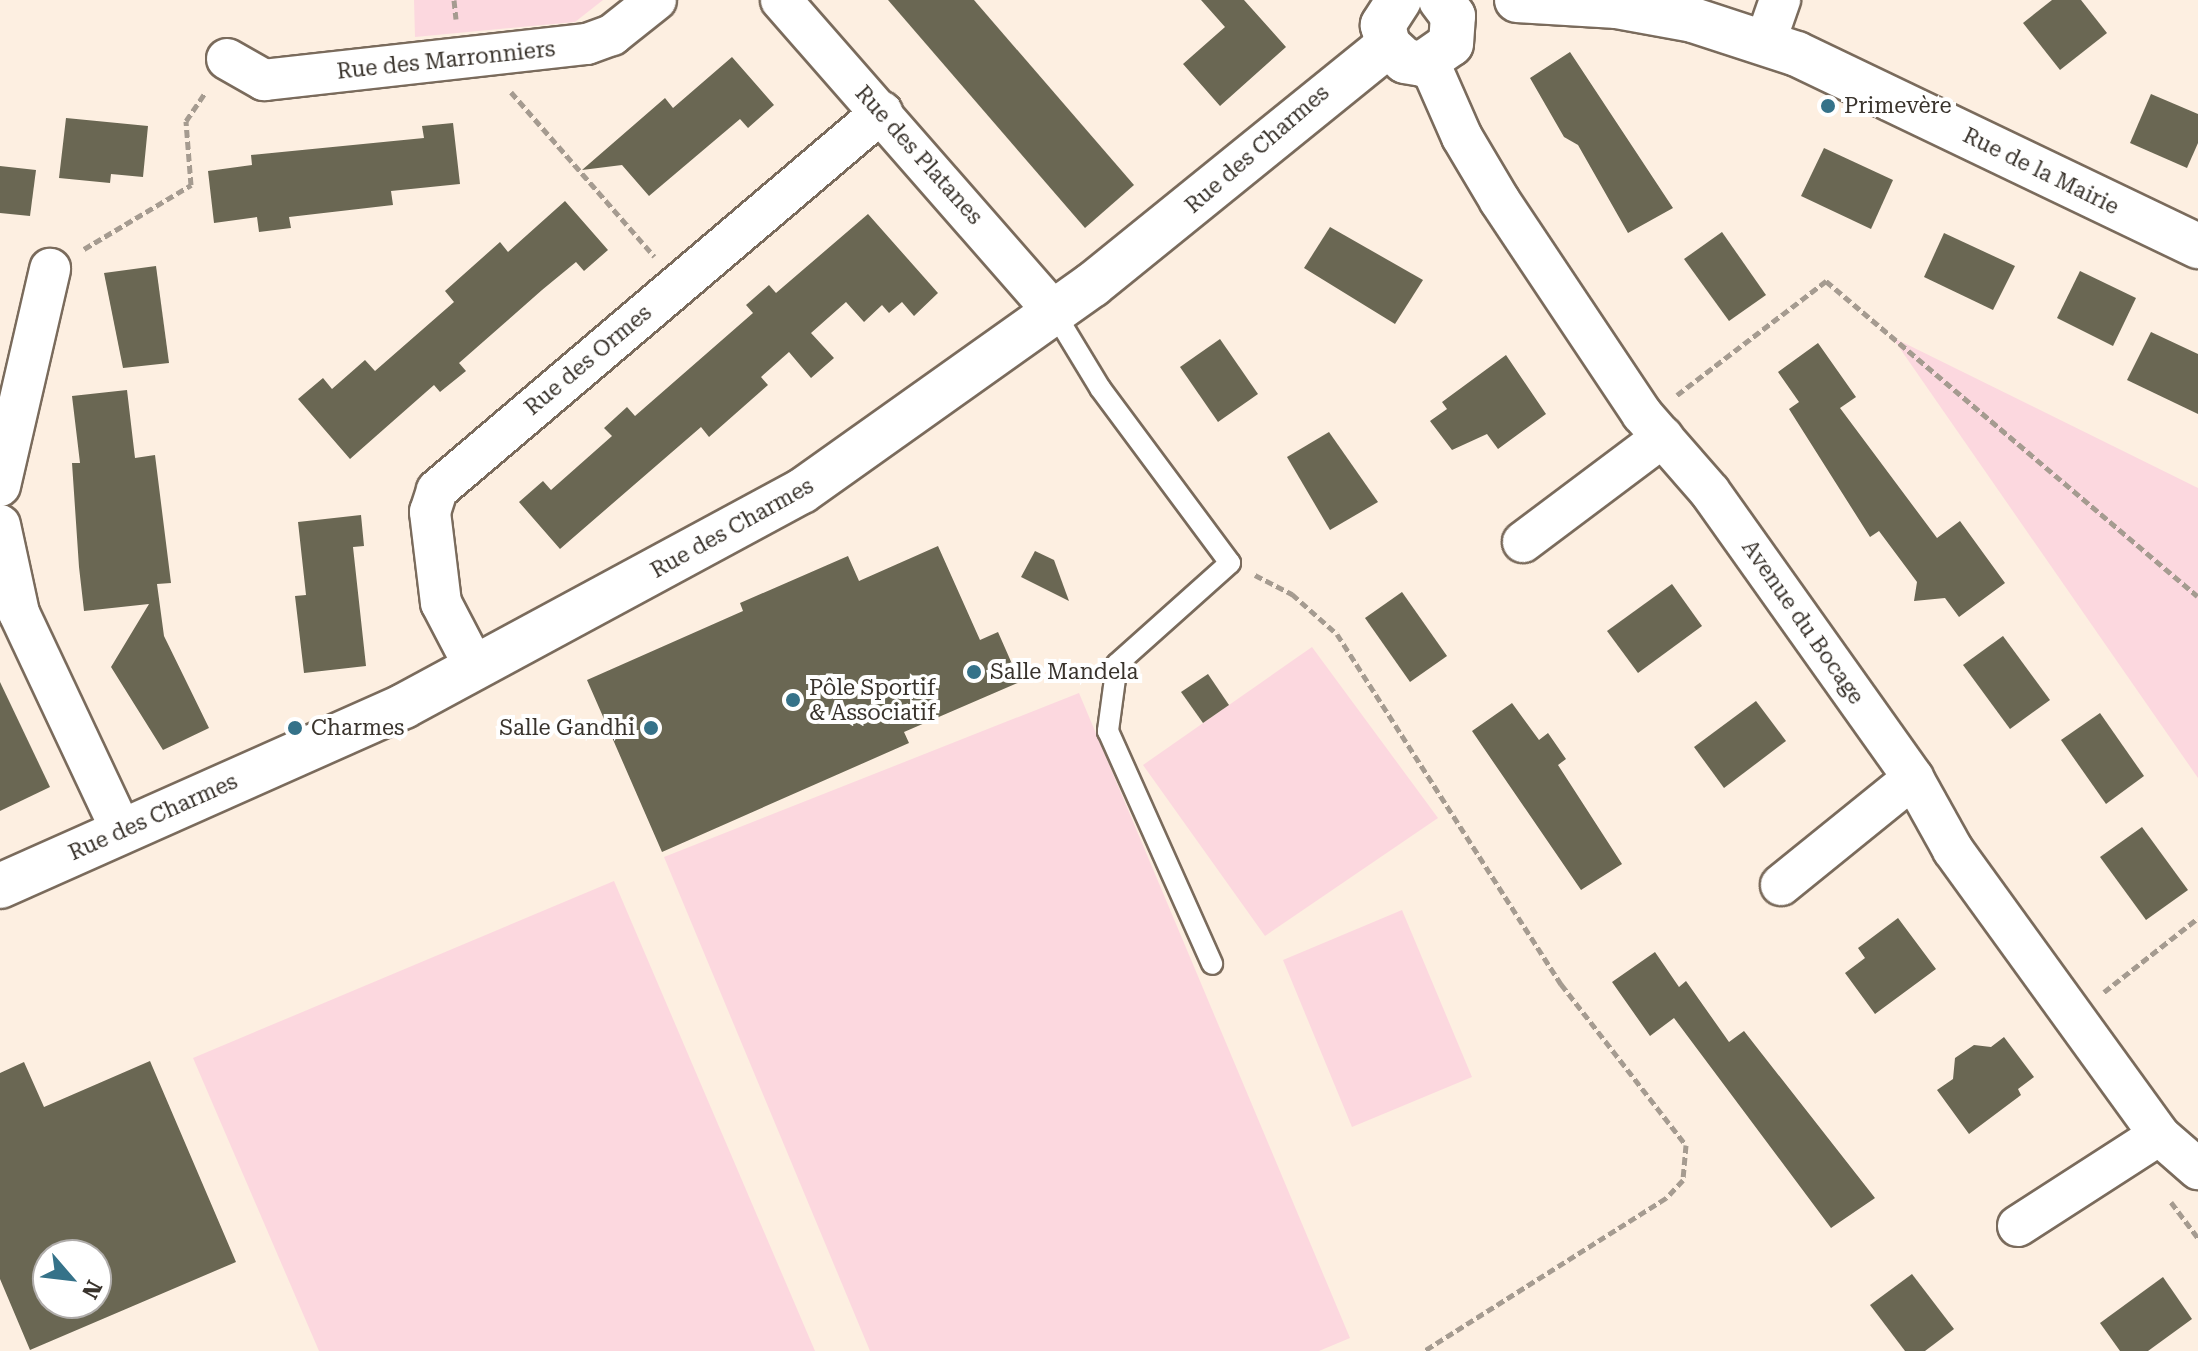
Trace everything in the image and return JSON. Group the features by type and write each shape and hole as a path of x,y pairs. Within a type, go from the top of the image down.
{"street":[{"name":"Rue des Marronniers","path":"227,59 264,80 587,44 612,35 656,0"},
{"name":"Rue des Platanes","path":"781,0 1054,312"},
{"path":"1390,13 1405,61 1429,62 1451,44 1447,8 1499,0"},
{"name":"Rue de la Mairie","path":"1517,0 1617,6 1693,20 1765,43 2198,246"},
{"path":"1765,43 1780,0"},
{"name":"Rue des Charmes","path":"0,886 404,706 802,491 1054,312 1390,13"},
{"name":"Avenue du Bocage","path":"1429,62 1456,127 1500,201 1652,426 1710,492 1913,778 1953,850 2072,1010 2159,1135 2198,1169"},
{"name":"Rue des Ormes","path":"474,666 441,603 430,512 437,490 882,112"},
{"path":"0,486 50,269"},
{"path":"1523,542 1652,426"},
{"path":"0,525 19,613 121,830"},
{"path":"1781,885 1913,778"},
{"path":"2018,1226 2159,1135"}],"lane":[{"path":"1054,312 1100,388 1230,563 1117,664 1108,731 1212,964"}],"path":[{"path":"496,54 506,86 679,284"},
{"path":"50,269 191,185 186,121 227,59"},
{"path":"1652,426 1826,281 2198,596"},
{"path":"1230,563 1292,594 1337,634 1561,984 1686,1145 1683,1180 1666,1198 1424,1351"},
{"path":"2072,1010 2198,918"}],"shaded area":[{"path":"414,0 603,0 575,22 415,37"},
{"path":"1892,337 2198,488 2198,778"},
{"path":"1312,647 1438,818 1265,936 1143,765"},
{"path":"1079,693 1350,1338 1319,1351 870,1351 664,857"},
{"path":"614,881 815,1351 319,1351 193,1058"},
{"path":"1402,910 1472,1077 1352,1127 1283,960"}],"building":[{"path":"888,0 974,0 1134,185 1085,228"},
{"path":"1201,0 1244,0 1286,47 1220,106 1183,64 1225,27"},
{"path":"2052,0 2081,0 2107,33 2060,70 2023,23"},
{"path":"1570,52 1673,208 1628,233 1578,145 1564,137 1530,78"},
{"path":"732,57 774,105 748,128 740,119 649,196 622,165 582,170 665,98 673,108"},
{"path":"2151,94 2198,114 2198,143 2187,168 2130,143"},
{"path":"66,118 148,126 143,177 111,174 110,183 59,178"},
{"path":"453,123 460,184 391,191 393,205 289,217 291,228 259,232 257,217 214,223 208,171 252,165 251,155 424,138 422,126"},
{"path":"1824,148 1893,180 1871,229 1801,196"},
{"path":"0,166 36,170 30,216 0,213"},
{"path":"565,201 608,250 584,271 576,262 459,363 466,371 440,392 434,385 350,459 298,399 323,378 332,389 365,360 375,371 454,302 445,291 500,242 508,252"},
{"path":"868,214 938,293 914,316 902,302 889,313 882,305 864,322 846,302 811,333 834,358 811,378 789,352 761,377 768,385 709,437 701,427 560,549 519,502 543,481 551,490 612,436 604,428 627,407 635,416 753,313 746,305 769,285 776,293"},
{"path":"1330,227 1423,280 1395,324 1304,268"},
{"path":"1722,232 1766,295 1729,321 1684,259"},
{"path":"1944,233 2015,266 1993,310 1924,277"},
{"path":"156,266 169,363 123,368 104,273"},
{"path":"2080,271 2136,298 2113,346 2057,318"},
{"path":"2151,332 2198,354 2198,414 2127,380"},
{"path":"1220,339 1258,394 1218,422 1180,367"},
{"path":"1818,343 1856,397 1840,408 1937,538 1960,521 2005,583 1959,617 1945,598 1914,601 1917,582 1879,531 1870,537 1789,409 1799,402 1778,372"},
{"path":"1506,355 1546,414 1498,449 1487,434 1452,450 1430,421 1447,409 1442,402"},
{"path":"127,390 135,458 155,455 171,583 157,584 164,636 209,728 163,750 111,667 149,604 84,611 79,567 72,463 80,463 72,396"},
{"path":"1329,432 1378,502 1330,530 1287,457"},
{"path":"361,515 364,546 353,547 366,666 304,673 295,596 306,595 298,522"},
{"name":"Pôle Sportif & Associatif","path":"938,546 980,640 998,632 1020,682 904,732 909,743 662,852 587,680 743,611 740,603 848,556 859,581"},
{"path":"1035,551 1054,560 1069,601 1021,577"},
{"path":"1672,584 1702,626 1638,673 1607,631"},
{"path":"1402,592 1447,656 1410,682 1365,618"},
{"path":"2003,636 2050,700 2010,729 1963,665"},
{"path":"1208,674 1229,705 1203,723 1181,692"},
{"path":"0,682 50,787 0,811"},
{"path":"1756,701 1786,741 1724,788 1694,747"},
{"path":"1512,703 1539,740 1548,733 1566,759 1558,765 1622,864 1581,890 1472,731"},
{"path":"2100,713 2144,776 2106,804 2061,740"},
{"path":"2142,827 2188,890 2146,920 2100,857"},
{"path":"1898,918 1936,969 1875,1014 1845,973 1865,958 1858,948"},
{"path":"1655,952 1679,987 1686,981 1729,1042 1744,1031 1875,1198 1831,1228 1674,1018 1650,1036 1612,982"},
{"path":"2004,1037 2034,1077 2018,1089 2021,1095 1969,1134 1937,1090 1953,1079 1955,1058 1974,1045 1991,1047"},
{"path":"150,1061 236,1262 112,1315 112,1239 32,1239 32,1319 103,1319 30,1350 0,1279 0,1073 24,1062 44,1107"},
{"path":"1912,1274 1954,1329 1925,1351 1905,1351 1870,1305"},
{"path":"2163,1277 2192,1319 2148,1351 2120,1351 2100,1323"}],"place":[{"name":"Primevère","path":"1828,106"},
{"name":"Salle Mandela","path":"974,672"},
{"name":"Pôle Sportif & Associatif","path":"793,700"},
{"name":"Charmes","path":"295,728"},
{"name":"Salle Gandhi","path":"651,728"}]}
